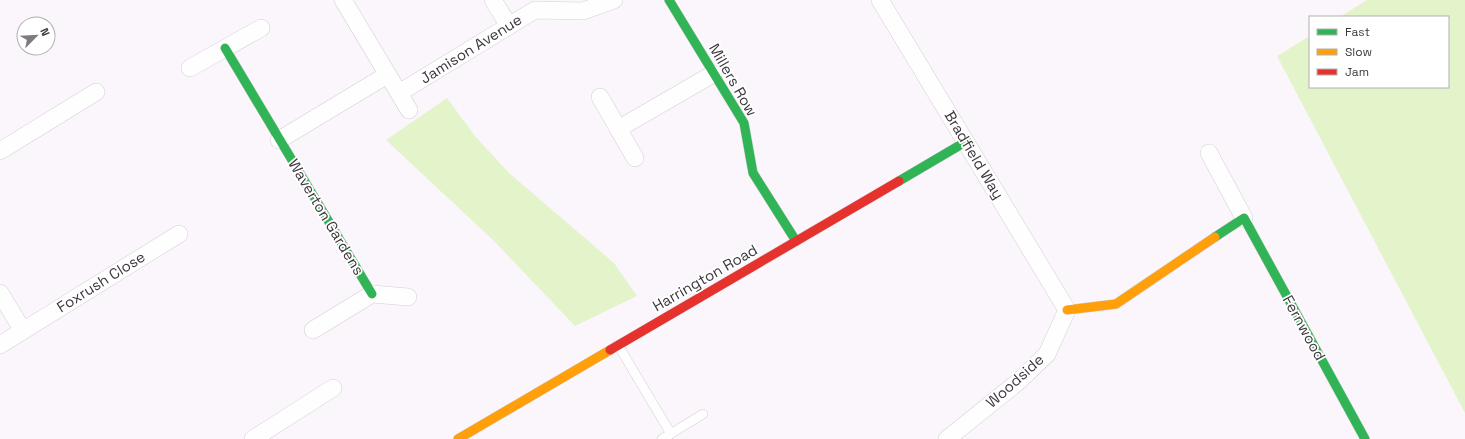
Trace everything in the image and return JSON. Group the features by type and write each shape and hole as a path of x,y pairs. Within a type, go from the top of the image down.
{"street":[{"path":"343,0 410,110"},
{"path":"493,0 509,26"},
{"name":"Jamison Avenue","path":"399,94 535,10 583,11 614,0"},
{"name":"Millers Row","path":"669,0 744,123 753,173 796,241"},
{"name":"Bradfield Way","path":"880,0 967,141 1067,310"},
{"path":"190,68 261,28"},
{"name":"Waverton Gardens","path":"225,48 372,294"},
{"path":"280,140 387,74"},
{"path":"618,129 713,74"},
{"path":"0,151 96,92"},
{"path":"600,97 635,158"},
{"name":"Harrington Road","path":"458,439 967,141"},
{"name":"Fernwood","path":"1209,154 1365,439"},
{"path":"1067,310 1116,304 1244,218"},
{"name":"Foxrush Close","path":"0,345 179,234"},
{"path":"0,293 23,331"},
{"path":"313,330 372,294 408,297"},
{"name":"Woodside","path":"947,439 1019,381 1046,354 1067,310"},
{"path":"253,439 333,388"}],"lane":[{"path":"618,345 671,434"},
{"path":"662,439 703,414"}],"green space":[{"path":"1367,0 1465,0 1465,413 1277,56 1309,37 1309,88 1449,88 1449,16 1342,16"},
{"path":"447,98 475,136 509,173 614,263 637,296 575,326 494,241 386,140"}],"traffic: fast":[{"path":"669,0 744,123 753,173 796,241"},
{"path":"225,48 372,294"},
{"path":"899,181 967,141"},
{"path":"1215,237 1244,218 1365,439"}],"traffic: slow":[{"path":"1067,310 1116,304 1215,237"},
{"path":"458,439 610,350"}],"traffic: jam":[{"path":"610,350 899,181"}]}
